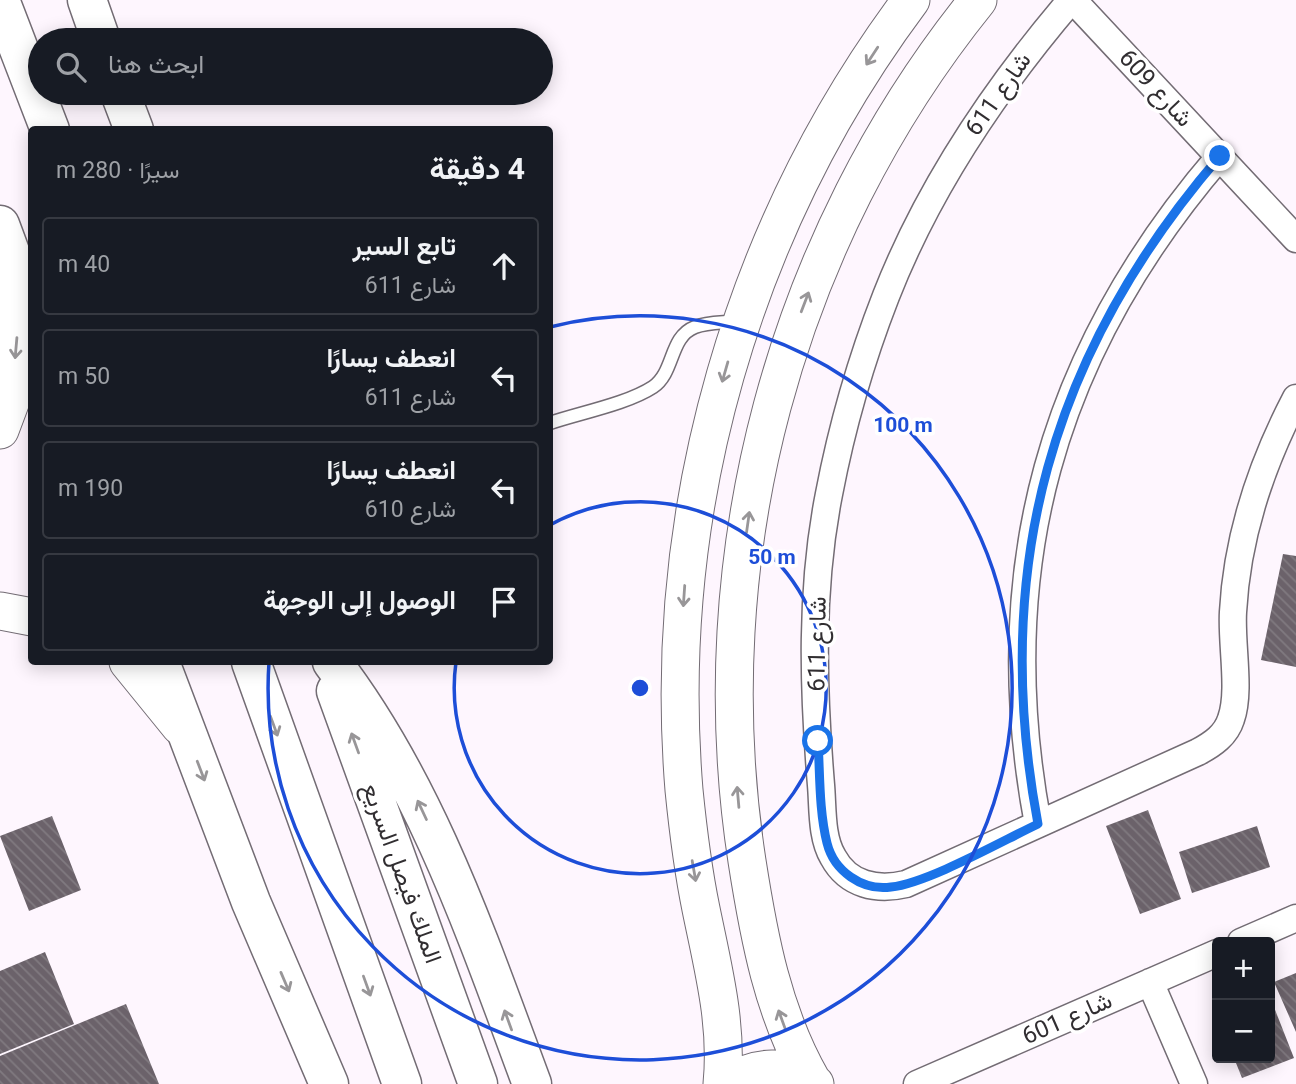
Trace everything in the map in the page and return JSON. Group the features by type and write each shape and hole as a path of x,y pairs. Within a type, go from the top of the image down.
{"highway":[{"path":"0,0 28,73"},
{"path":"87,0 97,28"},
{"path":"40,105 48,126"},
{"path":"125,105 132,126"},
{"path":"0,225 28,300"},
{"path":"161,665 251,902 329,1084"},
{"path":"252,665 402,1084"},
{"name":"الملك فيصل السريع","path":"327,665 478,1084"},
{"path":"334,665 376,724 422,810 493,979 532,1084"}],"street":[{"path":"722,1084 724,1026 690,848 684,789 681,655 685,579 701,468 742,321 804,170 869,60 911,0"},
{"path":"814,1083 788,1035 771,985 740,814 733,691 740,581 749,514 776,388 794,330 831,238 883,138 940,50 978,0"},
{"name":"شارع 609","path":"1072,0 1296,239"},
{"name":"شارع 611","path":"1072,0 1025,54 965,141 930,203 887,293 869,343 839,445 828,497 815,619 814,680 825,828 832,856 841,869 864,884 892,887 919,879 1210,746 1228,728 1234,705 1233,611 1244,533 1266,460 1296,398"},
{"path":"1038,824 1024,729 1022,634 1031,538 1047,468 1069,400 1109,312 1159,230 1220,156"},
{"path":"0,257 18,331 12,398 0,430"},
{"path":"0,611 28,616"},
{"path":"130,665 186,732"},
{"path":"1252,937 1296,918"},
{"name":"شارع 601","path":"917,1084 1212,955"},
{"path":"1150,982 1194,1084"},
{"path":"728,1084 756,1070 775,1068 795,1072 814,1083"}],"lane":[{"path":"553,422 652,387 667,372 677,342 688,330 698,325 742,321"}],"building":[{"path":"1283,554 1296,556 1296,667 1261,660"},
{"path":"1148,810 1181,899 1140,914 1106,826"},
{"path":"52,816 81,890 29,911 0,836"},
{"path":"1257,826 1270,867 1192,893 1179,852"},
{"path":"45,952 74,1024 0,1054 0,971"},
{"path":"1296,973 1296,1032 1275,984 1275,982"},
{"path":"126,1004 159,1084 0,1084 0,1056"},
{"path":"1275,1010 1294,1058 1242,1078 1236,1063 1275,1063"}],"route":[{"path":"818,741 827,842 841,869 864,884 878,888 906,884 1038,824 1024,729 1021,681 1025,586 1041,491 1069,400 1109,312 1159,230 1220,156"}]}
